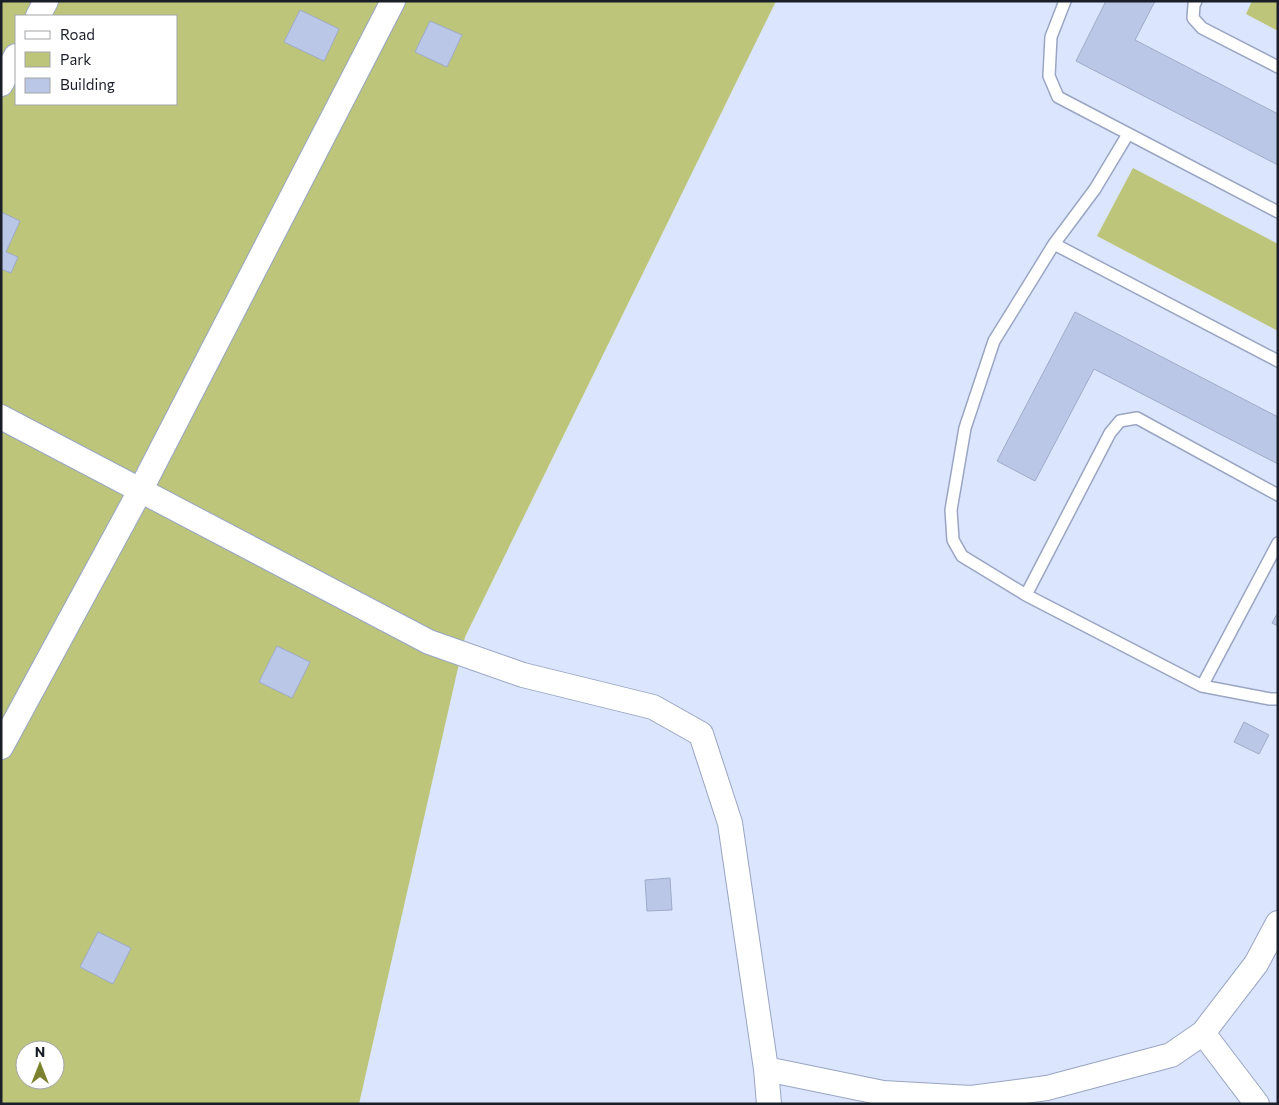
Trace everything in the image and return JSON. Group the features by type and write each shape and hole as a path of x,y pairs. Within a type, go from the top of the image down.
{"street":[{"path":"39,15 46,1"},
{"path":"1,747 140,490 393,1"},
{"path":"1,84 15,58"},
{"path":"1,417 429,642 523,675 653,707 701,734 730,823 766,1069 769,1104"},
{"path":"766,1069 884,1098 971,1098 1047,1088 1171,1055 1203,1033 1256,964 1278,923"},
{"path":"1203,1033 1257,1104"}],"lane":[{"path":"1065,1 1051,37 1049,76 1058,97 1278,212"},
{"path":"1196,1 1193,18 1202,28 1278,67"},
{"path":"1128,134 1095,188 1054,244 994,341 965,428 950,510 953,540 962,556 1026,595 1202,686 1278,699"},
{"path":"1054,244 1278,361"},
{"path":"1026,595 1110,434 1120,421 1137,418 1278,495"},
{"path":"1202,686 1278,543"}],"green space":[{"path":"1,1 776,1 465,637 359,1104 1,1104"},
{"path":"1252,1 1278,1 1278,31 1246,14"},
{"path":"1133,168 1278,244 1278,331 1097,236"}],"building":[{"path":"1106,1 1155,1 1135,40 1278,114 1278,165 1076,61"},
{"path":"300,10 339,29 324,61 284,42"},
{"path":"430,21 462,35 447,67 415,52"},
{"path":"1,212 20,221 6,252 18,257 11,273 1,269"},
{"path":"1075,312 1278,417 1278,464 1094,369 1035,481 997,461"},
{"path":"1278,612 1278,626 1272,623"},
{"path":"277,646 310,662 292,698 259,682"},
{"path":"1244,722 1269,735 1259,754 1234,742"},
{"path":"670,878 672,910 647,911 645,880"},
{"path":"98,932 131,948 113,984 80,967"}]}
